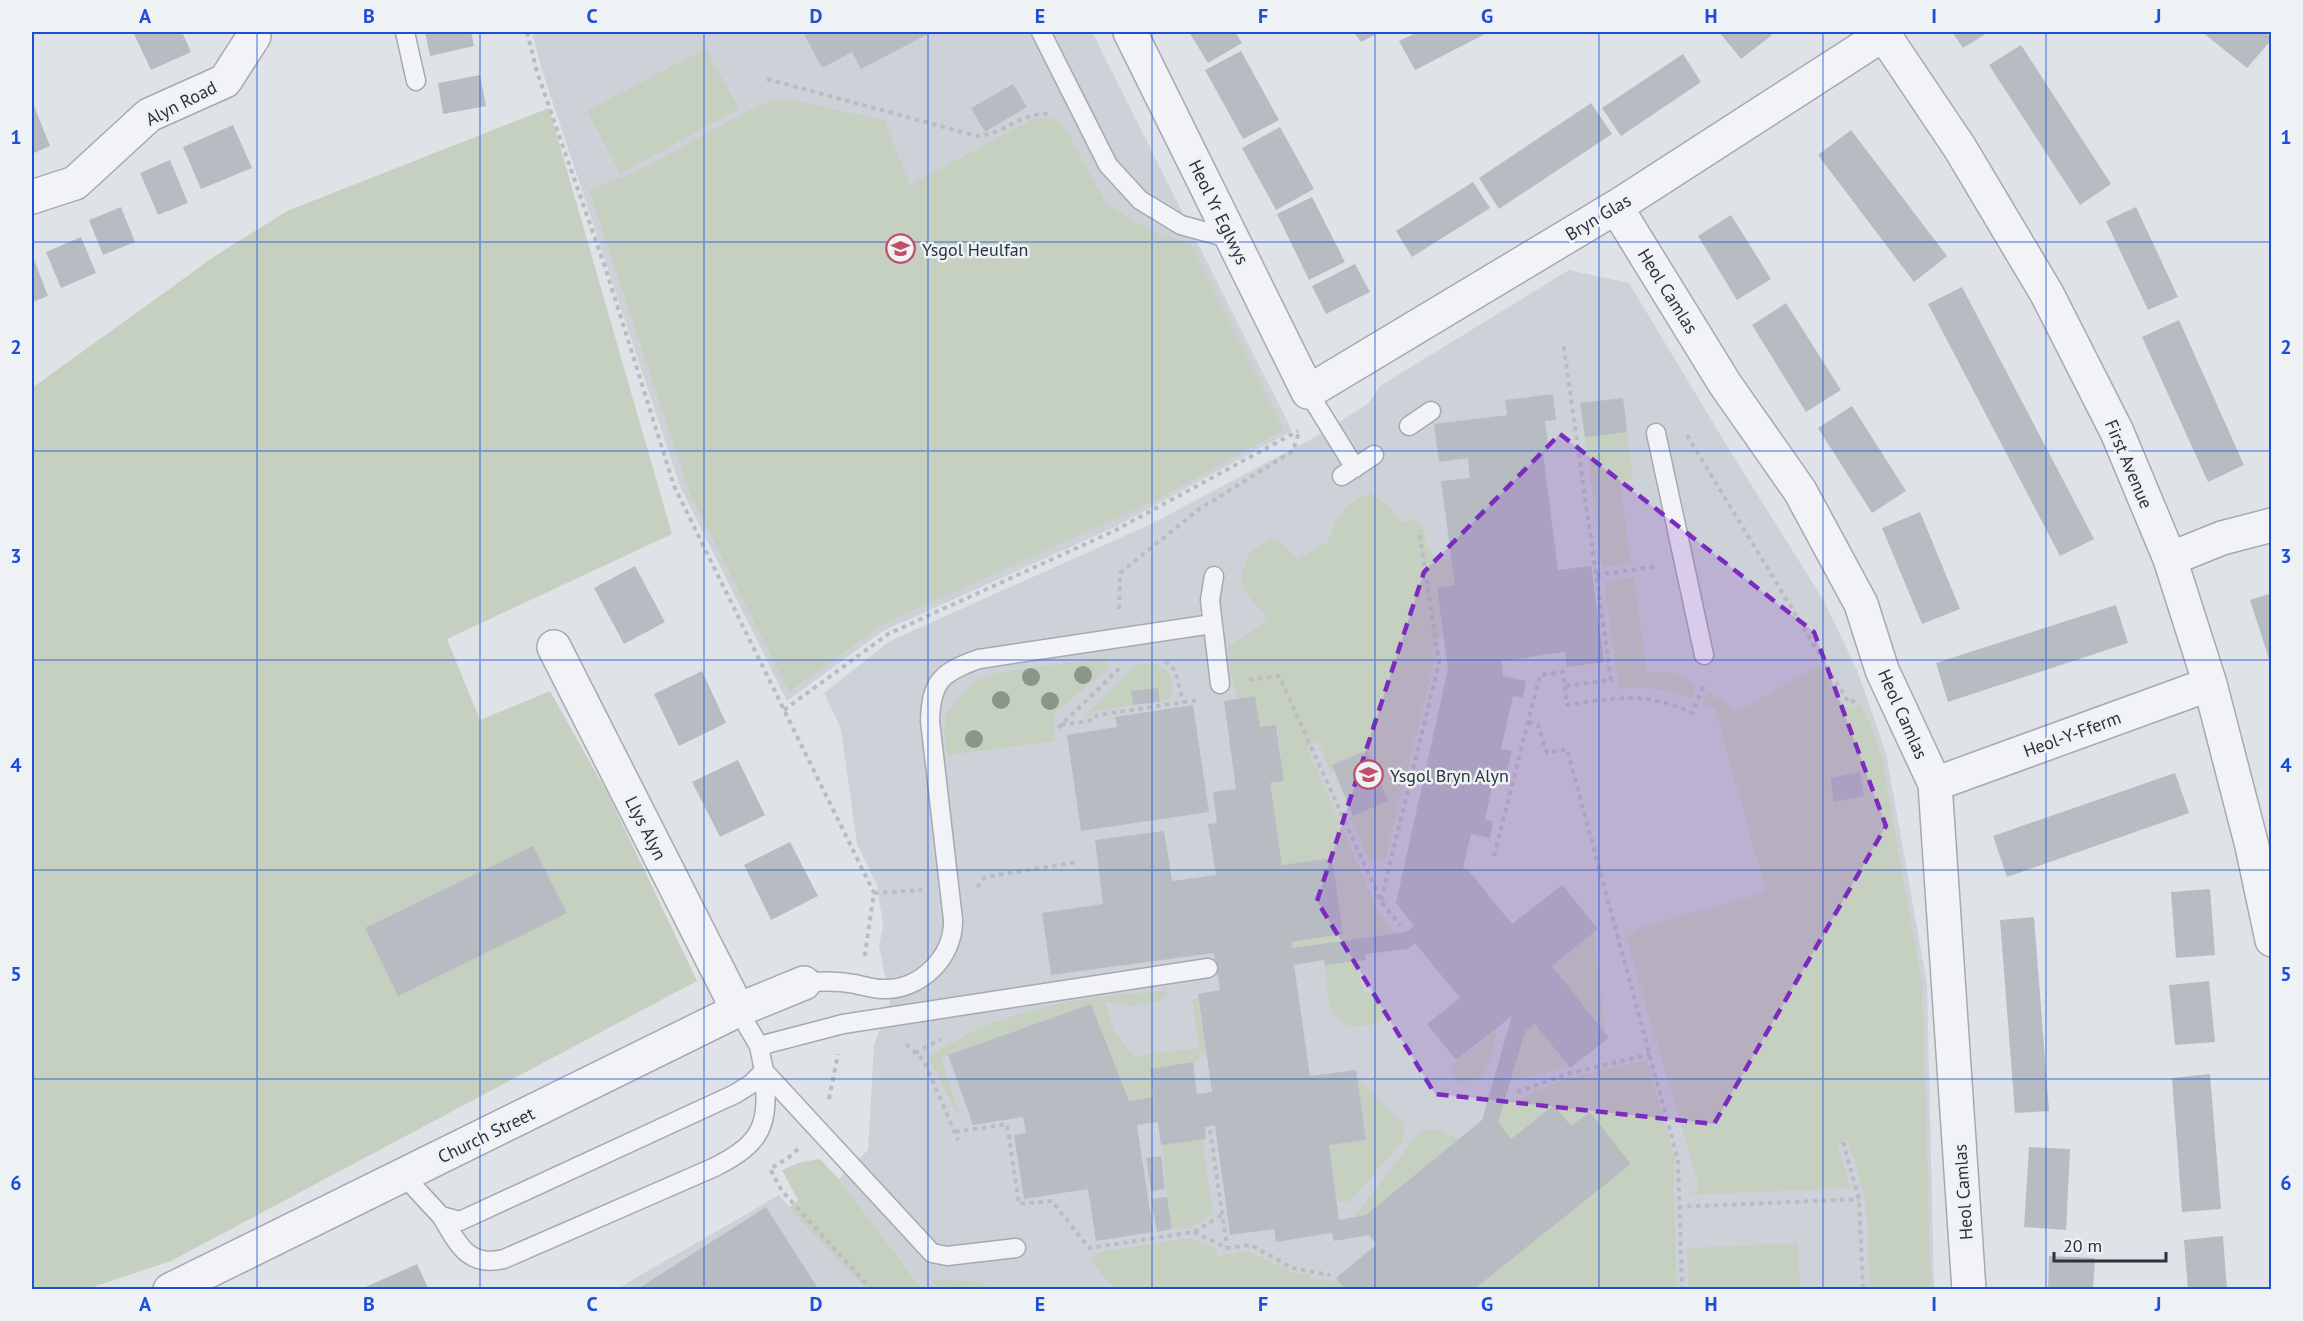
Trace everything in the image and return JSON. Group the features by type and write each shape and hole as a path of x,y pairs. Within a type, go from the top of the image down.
{"street":[{"name":"Alyn Road","path":"32,198 75,183 149,115 225,81 254,36 254,32"},
{"name":"Heol Yr Eglwys","path":"1130,32 1308,392"},
{"name":"Bryn Glas","path":"1308,392 1616,207 1883,33"},
{"name":"First Avenue","path":"1883,33 1960,148 2047,294 2117,432 2170,559 2210,684 2252,846 2271,940"},
{"name":"Heol Camlas","path":"1616,207 1725,384 1800,491 1861,604 1882,670 1935,784 1969,1290"},
{"path":"2170,559 2222,538 2271,525"},
{"name":"Llys Alyn","path":"554,647 738,1010"},
{"name":"Heol-Y-Fferm","path":"1935,784 2210,684"},
{"name":"Church Street","path":"170,1290 738,1010 804,983"}],"lane":[{"path":"405,32 416,81"},
{"path":"1041,32 1108,165 1140,200 1181,225 1232,239"},
{"path":"1308,392 1348,472 1374,455"},
{"path":"1409,426 1431,411"},
{"path":"1657,437 1704,655"},
{"path":"1214,576 1210,600 1220,684"},
{"path":"804,983 841,983 882,989 894,988 924,977 940,961 950,944 953,920 930,721 930,698 940,680 957,667 979,659 1212,624"},
{"path":"759,1046 843,1024 1208,968"},
{"path":"404,1176 441,1216 464,1250 472,1257 492,1262 504,1259 715,1167 735,1156 751,1143 763,1125 767,1100 759,1046 738,1010"},
{"path":"441,1216 454,1220 466,1219 735,1094 751,1084 764,1071"},
{"path":"764,1071 932,1253 947,1256 1016,1248"}],"path":[{"path":"527,32 537,72 605,267 674,486 874,893 865,954 854,959"},
{"path":"767,79 977,136 991,134 1029,115 1038,113 1055,116"},
{"path":"1563,342 1611,680 1565,686"},
{"path":"1119,618 1120,573 1199,509 1293,451 1308,392"},
{"path":"784,710 888,634 1114,531 1299,431"},
{"path":"1657,437 1687,434 1850,703 1857,698 1852,680 1882,670"},
{"path":"1381,900 1439,663 1419,530"},
{"path":"1596,575 1684,562"},
{"path":"1494,856 1540,675 1563,672 1567,705 1636,697 1666,702 1692,713 1708,676 1704,655"},
{"path":"1156,658 1167,662 1175,670 1183,702"},
{"path":"1124,664 1059,726 1094,720 1097,714 1202,699"},
{"path":"1220,684 1279,676 1381,900 1400,925"},
{"path":"1528,722 1538,725 1547,753 1567,749 1650,1054 1678,1160 1682,1290"},
{"path":"876,1019 924,1061 958,1140"},
{"path":"1517,1092 1567,1074 1650,1054"},
{"path":"955,1132 1007,1124 1019,1204 1052,1201 1089,1248 1194,1232 1222,1215"},
{"path":"1210,1130 1227,1248"},
{"path":"1842,1142 1859,1199 1863,1290"},
{"path":"1678,1207 1859,1199"},
{"path":"1194,1232 1227,1248 1251,1245 1292,1268 1330,1275"}],"highlighted area":[{"path":"1560,434 1814,632 1886,826 1714,1124 1435,1094 1317,901 1424,572"}],"shaded area":[{"name":"Ysgol Heulfan","path":"532,32 1092,32 1292,431 1115,527 883,631 787,701 680,486 541,67"},
{"name":"Ysgol Bryn Alyn","path":"1569,270 1629,283 1824,601 1857,670 1886,753 1927,984 1934,1289 922,1289 839,1179 868,1150 874,1045 890,1002 879,946 883,926 877,885 857,844 841,729 824,693 890,641 1151,524 1317,436 1369,403 1380,386"},
{"path":"779,1195 866,1289 615,1290"}],"green space":[{"path":"706,48 739,109 620,173 587,111"},
{"name":"Ysgol Heulfan","path":"784,98 884,120 910,185 1034,118 1055,119 1064,126 1107,205 1155,232 1191,244 1284,430 1158,499 880,626 789,692 688,489 589,190 654,162 758,106"},
{"path":"549,108 672,534 447,639 480,720 550,691 608,794 697,981 171,1261 87,1289 32,1289 32,388 215,256 287,211"},
{"path":"1627,432 1633,479 1620,481 1631,563 1602,567 1585,437"},
{"path":"1372,494 1390,506 1399,522 1415,520 1424,529 1427,545 1438,560 1451,558 1455,585 1437,588 1443,632 1432,646 1434,664 1385,860 1369,861 1350,817 1387,801 1367,751 1332,765 1335,772 1331,773 1318,741 1307,747 1379,913 1395,933 1292,948 1291,942 1343,934 1332,858 1282,865 1270,783 1284,781 1277,726 1260,727 1255,697 1238,698 1227,647 1269,620 1249,597 1240,578 1250,551 1270,539 1282,542 1297,559 1327,543 1342,511 1354,501"},
{"path":"1634,577 1647,673 1673,672 1696,685 1692,698 1656,689 1619,689 1604,582"},
{"path":"1107,657 1108,669 1053,714 1055,741 948,755 944,732 947,712 976,680 996,673"},
{"path":"1156,663 1169,672 1173,688 1169,699 1160,702 1131,692 1133,705 1094,711 1084,717 1135,665"},
{"path":"1819,666 1848,709 1861,703 1881,753 1922,985 1931,1289 1870,1289 1866,1201 1848,1140 1837,1143 1850,1188 1687,1195 1697,1191 1698,1183 1626,937 1645,926 1766,892 1715,709 1702,703 1709,692 1735,710 1741,709","holes":["1860,772 1864,796 1834,801 1830,778"]},
{"path":"1594,932 1605,1033 1552,966"},
{"path":"1357,961 1364,994 1373,992 1382,1003 1384,1019 1366,1026 1344,1024 1337,1019 1328,993 1325,965"},
{"path":"1163,991 1169,993 1169,996 1162,997 1162,1002 1131,1006 1105,1001 1114,1030 1133,1056 1199,1048 1192,999 1198,999 1206,1054 1199,1055 1200,1061 1151,1069 1154,1097 1129,1101 1091,1004 941,1057 961,1122 928,1056 982,1027 1032,1010 1097,997"},
{"path":"1535,1024 1563,1060 1565,1067 1511,1081 1525,1032"},
{"path":"1497,1028 1493,1053 1481,1078 1459,1083 1449,1068"},
{"path":"1647,1060 1675,1159 1677,1289 1473,1290 1631,1164 1590,1112 1571,1126 1554,1105 1511,1139 1498,1122 1503,1105 1568,1078"},
{"path":"1357,1078 1404,1124 1403,1141 1350,1201 1337,1202 1329,1145"},
{"path":"1438,1129 1459,1139 1366,1215 1354,1217 1419,1132"},
{"path":"1202,1139 1213,1213 1190,1228 1172,1229 1161,1145"},
{"path":"820,1159 839,1179 922,1289 866,1289 789,1208 798,1200 782,1170 801,1162"},
{"path":"1190,1238 1216,1248 1218,1256 1249,1251 1291,1272 1310,1275 1310,1278 1339,1282 1345,1289 1114,1289 1090,1260 1099,1252"},
{"path":"1798,1243 1800,1289 1689,1289 1687,1248"},
{"path":"931,1279 982,1282 988,1289 940,1289"}],"building":[{"path":"133,32 182,32 191,52 151,70"},
{"path":"425,32 471,32 474,46 430,56"},
{"path":"803,32 932,32 861,69 852,52 822,68"},
{"path":"1189,32 1235,32 1242,43 1208,63"},
{"path":"1354,32 1380,32 1361,42"},
{"path":"1418,32 1489,32 1415,70 1399,41"},
{"path":"1769,32 1772,35 1741,59 1720,33"},
{"path":"1952,32 1989,32 1963,48"},
{"path":"2202,32 2265,32 2272,39 2247,68"},
{"path":"2021,45 2111,184 2080,205 1989,65"},
{"path":"1241,51 1279,120 1243,139 1205,70"},
{"path":"1683,54 1701,82 1621,136 1602,108"},
{"path":"480,75 486,106 443,114 438,83"},
{"path":"1013,84 1027,107 985,132 971,108"},
{"path":"1591,103 1612,134 1499,209 1479,178"},
{"path":"34,106 50,146 32,154 32,107"},
{"path":"233,125 252,168 201,189 183,147"},
{"path":"1280,127 1314,189 1276,210 1242,148"},
{"path":"1851,130 1947,256 1914,282 1818,155"},
{"path":"170,160 188,203 158,215 140,173"},
{"path":"1473,182 1490,208 1412,257 1396,231"},
{"path":"1312,197 1345,262 1309,280 1277,214"},
{"path":"121,207 135,242 103,255 89,220"},
{"path":"2136,207 2178,297 2148,310 2106,221"},
{"path":"1731,215 1771,279 1737,300 1698,236"},
{"path":"81,237 96,273 61,288 46,252"},
{"path":"32,254 48,296 32,302"},
{"path":"1355,264 1370,292 1326,314 1312,286"},
{"path":"1962,287 2094,539 2060,556 1928,304"},
{"path":"1786,303 1841,390 1806,412 1752,325"},
{"path":"2179,320 2244,465 2208,482 2142,337"},
{"path":"1553,394 1556,420 1545,421 1549,451 1543,452 1558,570 1591,566 1604,662 1567,667 1565,652 1501,661 1503,676 1526,681 1523,698 1513,696 1501,749 1512,751 1507,772 1495,773 1485,820 1493,821 1490,838 1471,834 1463,868 1468,870 1512,924 1562,885 1598,929 1552,966 1609,1038 1570,1068 1535,1024 1525,1032 1498,1122 1511,1139 1554,1105 1571,1126 1590,1112 1631,1164 1473,1290 1345,1290 1336,1278 1377,1244 1369,1235 1334,1241 1332,1233 1276,1242 1274,1229 1230,1235 1215,1125 1205,1127 1206,1139 1161,1145 1158,1122 1137,1125 1153,1232 1096,1241 1088,1189 1024,1199 1014,1135 1026,1133 1023,1117 973,1125 948,1055 1091,1004 1129,1101 1154,1097 1150,1069 1193,1062 1197,1094 1212,1092 1198,994 1220,990 1214,953 1051,975 1042,913 1103,904 1095,840 1164,831 1172,881 1216,875 1208,824 1217,823 1213,792 1236,789 1224,701 1255,696 1260,727 1276,725 1284,781 1270,783 1282,865 1332,858 1343,934 1291,942 1292,948 1406,932 1414,926 1396,903 1448,669 1437,588 1455,585 1441,481 1470,478 1468,458 1439,462 1434,424 1507,415 1505,400","holes":["1415,943 1460,998 1427,1024 1456,1060 1512,1016 1482,1120 1366,1215 1339,1220 1329,1145 1366,1140 1356,1070 1310,1076 1294,965 1324,960 1325,965 1366,960 1365,954 1408,949"]},
{"path":"1623,398 1627,432 1585,437 1580,403"},
{"path":"1852,406 1906,491 1872,513 1818,428"},
{"path":"1920,512 1960,609 1922,624 1882,528"},
{"path":"635,566 665,622 624,644 594,588"},
{"path":"2272,593 2272,665 2271,665 2250,600"},
{"path":"2116,605 2128,643 1948,702 1936,663"},
{"path":"702,671 726,723 679,746 654,694"},
{"path":"1158,688 1160,702 1133,705 1131,691"},
{"path":"1193,705 1209,812 1081,831 1067,735 1117,727 1115,717"},
{"path":"1367,750 1388,801 1353,816 1332,765"},
{"path":"738,760 765,815 720,837 692,782"},
{"path":"1860,772 1864,796 1834,802 1830,778"},
{"path":"2175,773 2189,813 2007,877 1993,836"},
{"path":"790,842 818,896 771,920 744,865"},
{"path":"533,846 567,913 398,996 365,928"},
{"path":"2210,889 2215,955 2176,958 2171,892"},
{"path":"2034,917 2049,1111 2015,1113 2000,920"},
{"path":"2209,981 2215,1042 2175,1045 2169,985"},
{"path":"2210,1074 2221,1209 2182,1212 2172,1078"},
{"path":"2029,1147 2070,1149 2066,1230 2024,1227"},
{"path":"1161,1156 1165,1189 1151,1191 1146,1158"},
{"path":"1167,1197 1172,1229 1157,1232 1151,1199"},
{"path":"766,1207 819,1290 636,1290"},
{"path":"2223,1236 2227,1290 2188,1290 2184,1240"},
{"path":"2049,1256 2095,1258 2093,1290 2048,1290"},
{"path":"417,1264 429,1290 359,1290"}],"place":[{"name":"Ysgol Heulfan","path":"901,249"},
{"name":"Ysgol Bryn Alyn","path":"1369,775"}]}
